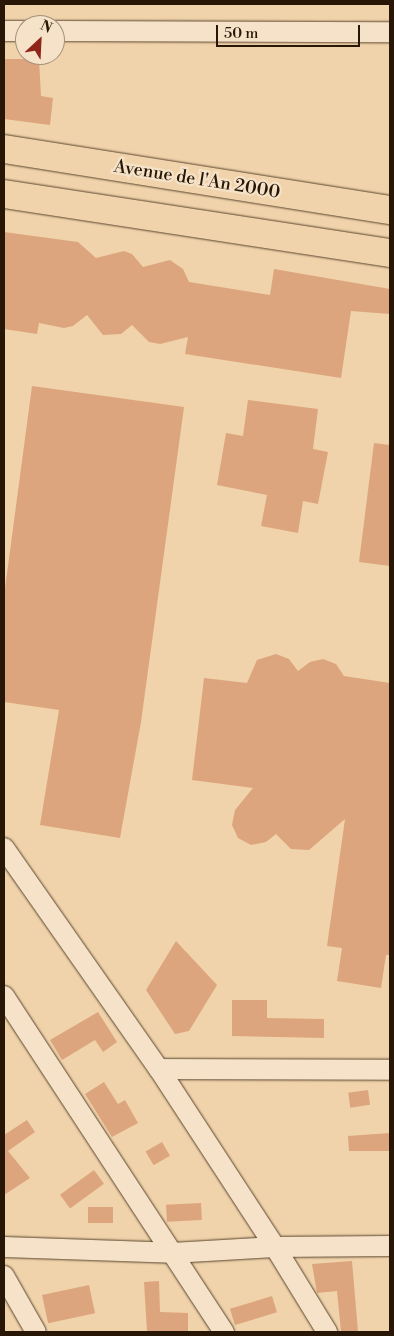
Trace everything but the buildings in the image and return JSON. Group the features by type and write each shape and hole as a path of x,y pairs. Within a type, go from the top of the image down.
{"main road":[{"name":"Avenue de l'An 2000","path":"4,149 390,210"},
{"path":"4,194 390,253"}],"street":[{"path":"65,31 390,32"},
{"path":"7,859 159,1069 276,1247 327,1332"},
{"path":"4,996 224,1332"},
{"path":"159,1069 390,1070"},
{"path":"4,1247 172,1254 276,1247 390,1246"},
{"path":"4,1276 36,1332"}]}
